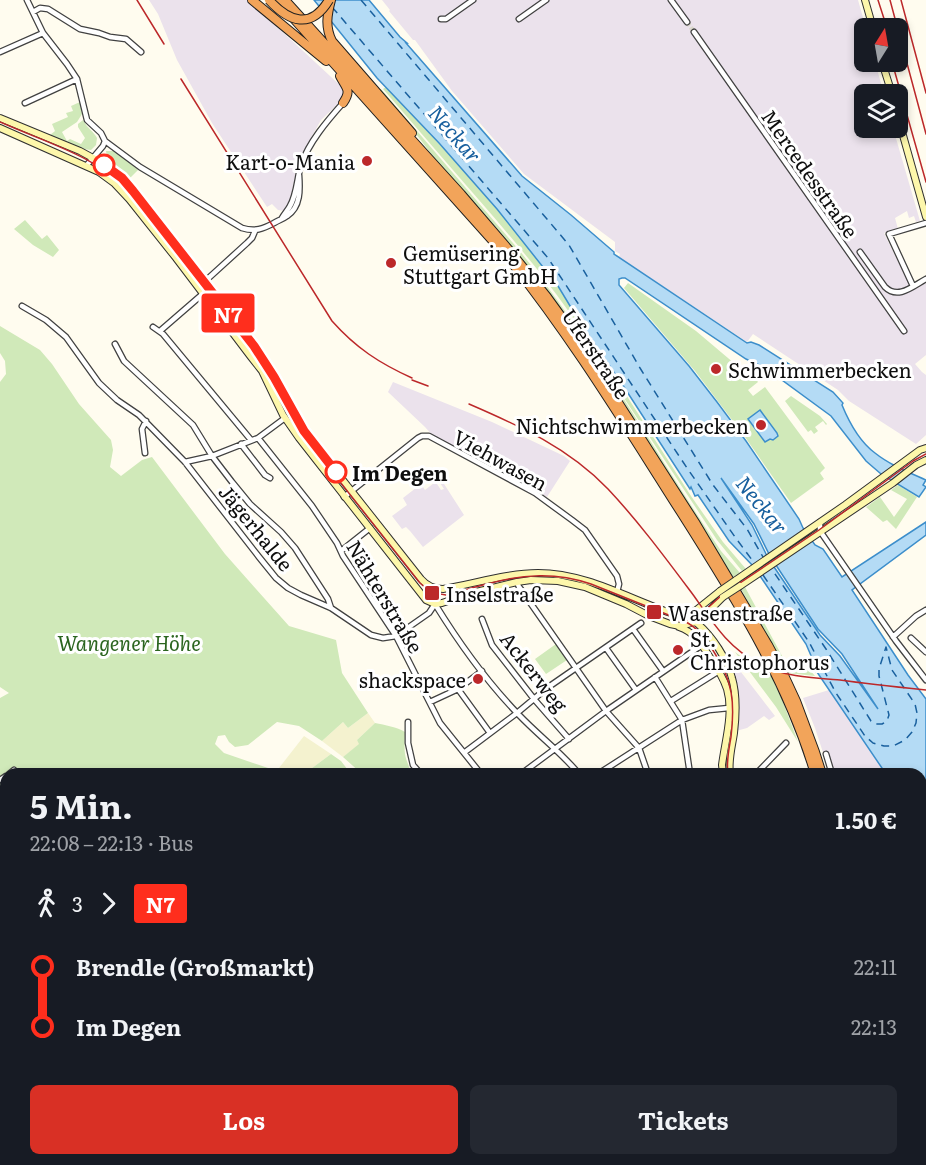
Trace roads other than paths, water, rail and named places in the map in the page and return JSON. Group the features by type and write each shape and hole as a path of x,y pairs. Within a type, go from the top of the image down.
{"highway":[{"path":"268,0 286,16 299,20 315,16 330,0"},
{"name":"Uferstraße","path":"277,0 508,259 552,315 606,395 708,556 766,655 792,708 813,768"},
{"name":"Uferstraße","path":"285,0 509,249 548,297 576,337 696,524 768,645 796,702 820,768"},
{"path":"330,0 327,29 332,41 404,123 422,146 423,153"},
{"path":"254,2 312,48 340,76 509,267 552,322 598,389 606,395"},
{"path":"340,76 348,90 343,103"},
{"path":"343,103 355,98 364,103"}],"street":[{"path":"27,0 43,33 77,79 87,120 105,141 140,167 242,228 255,231 265,228 280,220 290,208 304,158 320,131 343,103"},
{"path":"441,19 446,19 473,0"},
{"path":"519,19 546,0"},
{"path":"671,0 687,22"},
{"path":"865,0 870,18"},
{"path":"33,12 40,8 48,9 80,29 126,39 141,52"},
{"name":"Mercedesstraße","path":"694,32 904,331"},
{"path":"0,52 43,33"},
{"path":"25,103 77,79"},
{"path":"0,118 93,158 111,169 128,184 254,346 304,431 421,579 429,586 446,589 525,573 574,576 693,622 708,636 725,661 733,681 734,732 730,768"},
{"path":"0,128 86,166 107,177 122,190 262,371 285,418 344,497 426,600 434,606 482,671 517,713 573,768"},
{"path":"904,138 926,217"},
{"path":"86,166 104,146 105,141"},
{"path":"913,286 889,234 926,223"},
{"path":"160,332 200,291 204,282 252,238 255,231"},
{"path":"860,252 887,290 894,293 899,293 926,279"},
{"path":"200,291 209,288"},
{"name":"Jägerhalde","path":"22,306 46,320 66,337 99,383 117,400 146,421 185,462 276,578 288,588 331,608 371,635 383,638 396,636"},
{"path":"153,327 160,332 251,440"},
{"path":"115,344 124,361 193,425 212,456 250,504 281,531 295,548 328,599 331,608"},
{"path":"185,462 212,456 258,438 285,418"},
{"path":"145,453 142,429 146,421"},
{"name":"Viehwasen","path":"344,497 418,438 429,436 535,494 585,530 617,576 619,584 617,592"},
{"name":"Nähterstraße","path":"258,438 312,506 337,543 343,556 396,636 444,728 477,768"},
{"path":"241,444 265,475 270,478"},
{"path":"677,614 695,611 754,573 808,536 820,522 924,448"},
{"path":"808,536 820,532 926,460"},
{"path":"861,494 859,501 862,504"},
{"path":"820,522 820,532 926,680"},
{"path":"341,550 370,528"},
{"path":"434,606 494,586 545,580 578,585 604,594 693,634 719,671 727,689 729,708 722,768"},
{"path":"517,582 606,711 639,748 646,768"},
{"path":"396,636 428,614 434,606 438,589"},
{"path":"676,626 693,622 707,614 722,594"},
{"path":"893,637 926,610"},
{"path":"693,634 695,611"},
{"path":"707,614 708,636"},
{"name":"Ackerweg","path":"482,619 492,645 569,739"},
{"path":"465,752 547,688 640,623"},
{"path":"633,629 663,671"},
{"path":"911,638 926,652"},
{"path":"529,768 606,711 702,645"},
{"path":"606,648 636,690"},
{"path":"430,702 458,689 482,671"},
{"path":"670,701 719,671"},
{"path":"655,677 682,720 689,768"},
{"path":"458,689 490,733"},
{"path":"607,768 682,720 709,710 729,708"},
{"path":"408,722 408,743 416,768"},
{"path":"762,768 786,743"},
{"path":"826,754 830,768"}],"water":[{"name":"Neckar","path":"314,0 369,0 522,176 571,215 614,254 747,343 759,345 833,392 843,403 845,411 864,443 893,465 926,480 923,485 926,487 919,497 881,474 866,461 831,416 764,367 746,359 625,278 619,279 619,285 717,402 746,441 815,545 823,549 842,577 926,522 926,535 852,590 926,699 926,768 882,768 816,672 806,644 754,567 729,541 698,495 695,496 691,487 690,489 558,286 497,209 439,143 377,78","holes":["721,478 754,524 770,556 818,629 842,654 878,709 840,656 820,635 768,558 752,525"]},
{"name":"Nichtschwimmerbecken","path":"760,410 777,433 778,436 773,440 765,442 748,419"}],"tunnel":[{"path":"687,22 694,32"}],"tram line":[{"path":"0,122 86,159 102,168 131,192 264,365 299,430 426,588 446,595 526,576 552,576 578,580 686,622 698,631 720,663 729,683 733,713 728,768"},
{"path":"679,621 690,620 701,614 722,595 926,454"}],"railway":[{"path":"137,0 164,44"},
{"path":"878,0 884,18"},
{"path":"890,0 926,134"},
{"path":"901,0 926,93"},
{"path":"895,72 926,182"},
{"path":"181,79 332,321 369,354 412,378"},
{"path":"412,380 428,386"},
{"path":"469,404 543,439 593,474 642,528 722,634 749,658 779,672 799,676 926,690"}],"place":[{"name":"Kart-o-Mania","path":"367,161"},
{"name":"Gemüsering Stuttgart GmbH","path":"391,263"},
{"name":"Schwimmerbecken","path":"716,369"},
{"name":"Nichtschwimmerbecken","path":"761,425"},
{"name":"Im Degen","path":"336,472"},
{"name":"Inselstraße","path":"432,593"},
{"name":"Wasenstraße","path":"654,612"},
{"name":"St. Christophorus","path":"678,650"},
{"name":"shackspace","path":"478,679"}],"park label":[{"name":"Wangener Höhe","path":"129,642"}]}
